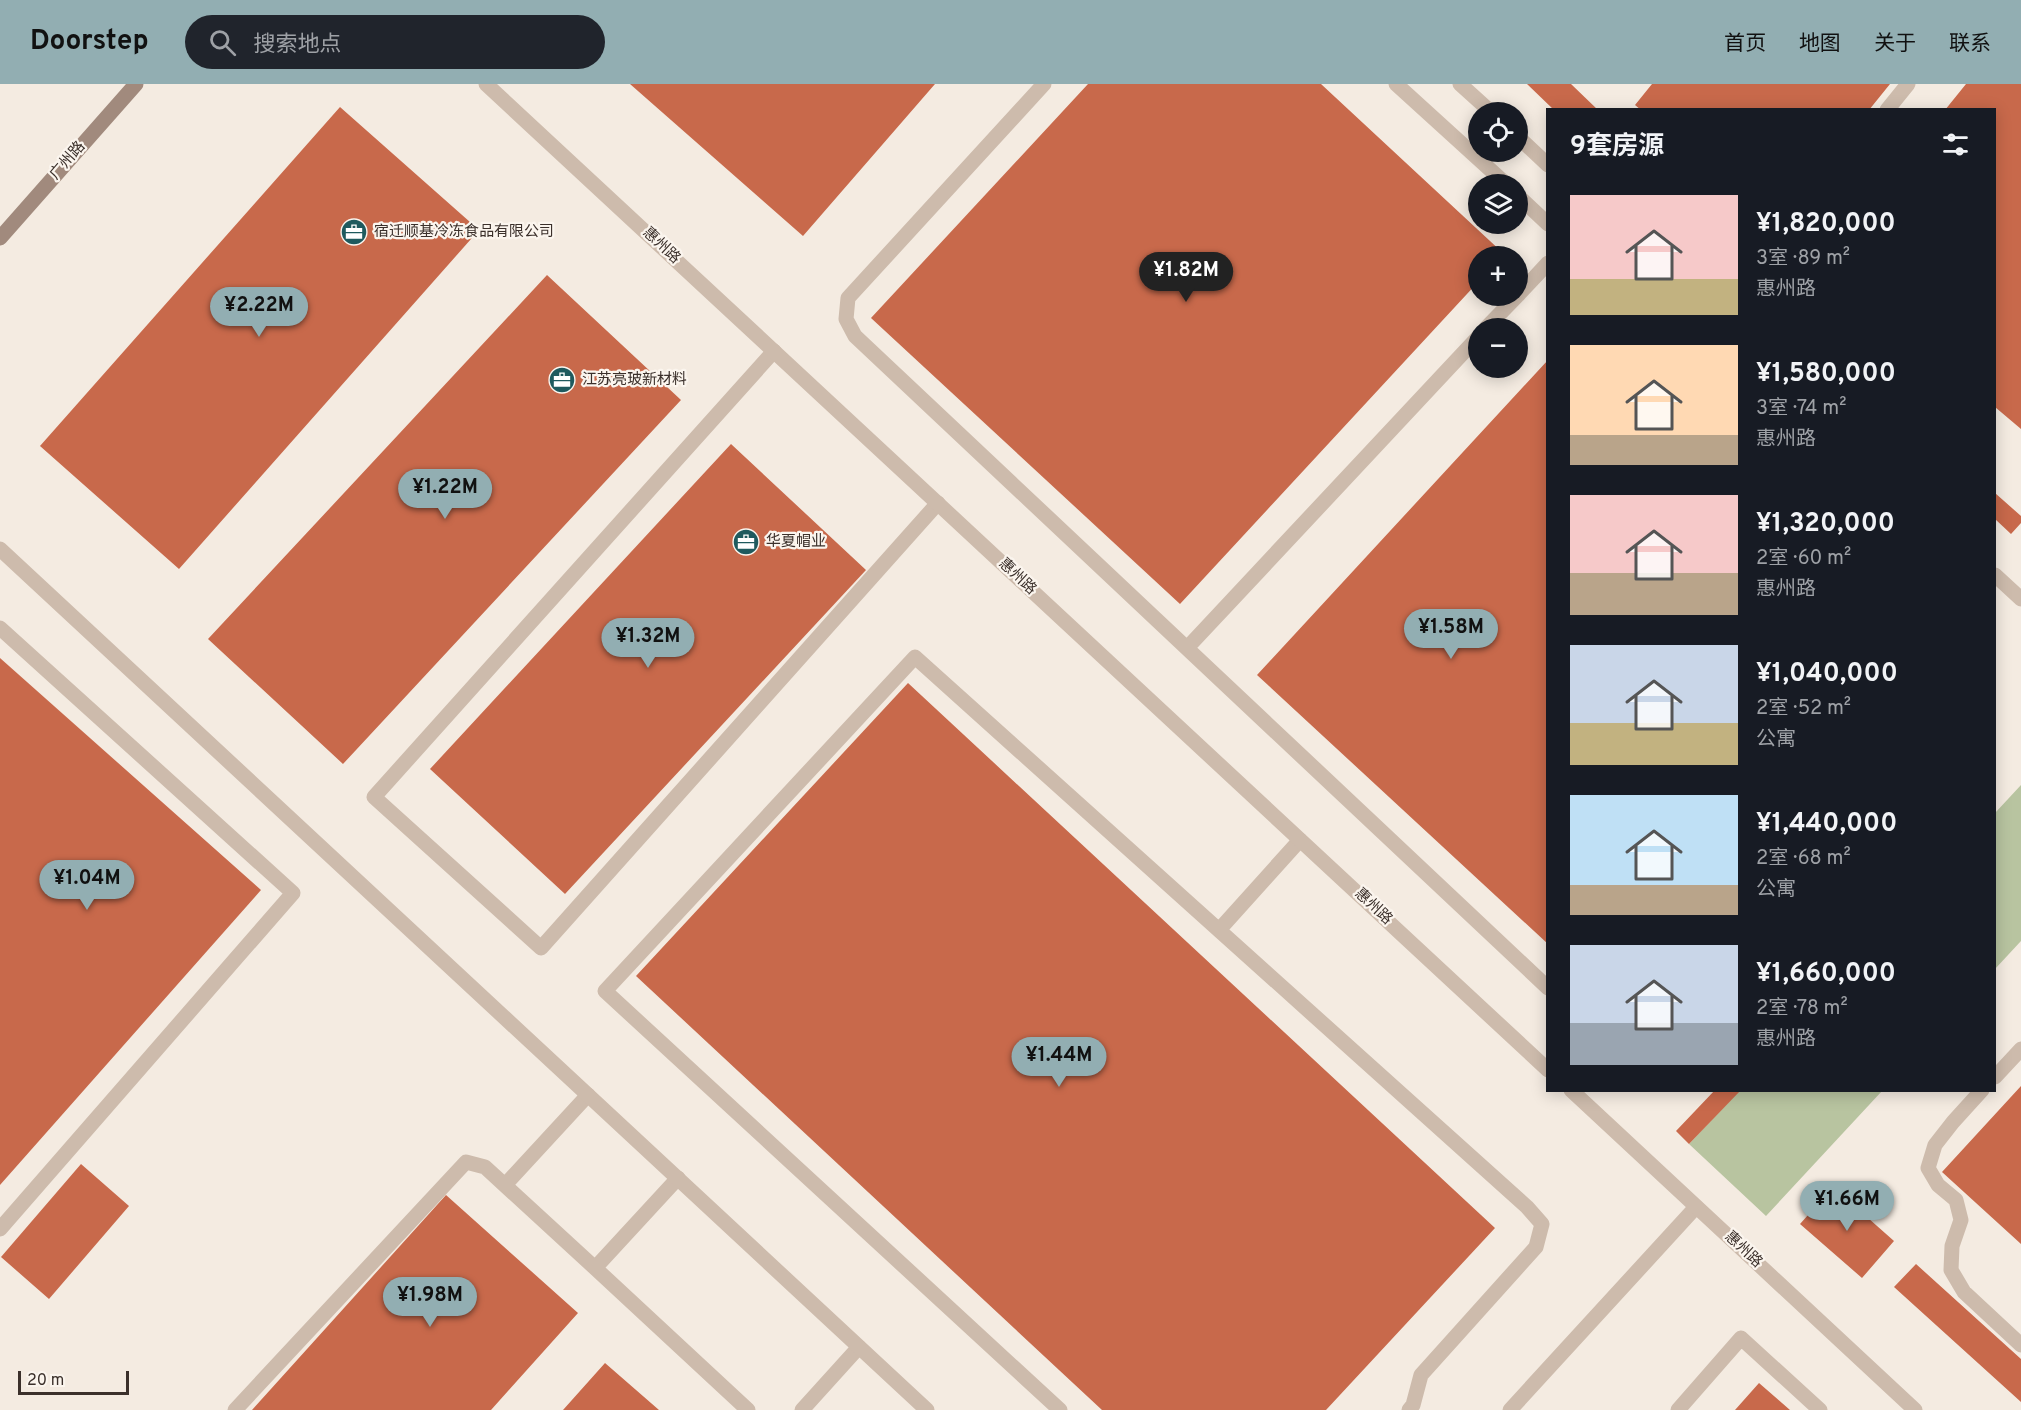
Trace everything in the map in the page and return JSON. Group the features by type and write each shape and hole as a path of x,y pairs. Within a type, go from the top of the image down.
{"main road":[{"name":"广州路","path":"0,238 136,84"}],"street":[{"name":"惠州路","path":"486,84 1546,1068"},
{"path":"1044,84 848,298 846,320 855,336 1546,986"},
{"path":"1396,84 1495,174"},
{"path":"1460,84 1480,102"},
{"path":"1889,108 1908,84"},
{"path":"1528,146 1546,163"},
{"path":"1528,205 1546,222"},
{"path":"1528,284 1546,265"},
{"path":"1496,318 1507,306"},
{"path":"1187,648 1468,348"},
{"path":"774,351 374,797 541,948 938,503"},
{"path":"0,549 927,1410"},
{"path":"1996,576 2021,599"},
{"path":"0,628 293,893 0,1228"},
{"path":"1060,1410 605,991 915,657 1527,1207 1542,1224 1536,1247 1421,1375 1414,1408"},
{"path":"1219,930 1300,840"},
{"path":"1996,1076 2021,1049"},
{"name":"惠州路","path":"1572,1092 1915,1410"},
{"path":"1980,1092 1935,1145 1928,1168 1938,1185 1956,1200 1961,1220 1952,1246 1951,1270 1964,1292 2021,1345"},
{"path":"505,1185 588,1095"},
{"path":"235,1410 466,1162 485,1167 748,1410"},
{"path":"595,1268 678,1178"},
{"path":"1510,1410 1696,1207"},
{"path":"1678,1410 1741,1338 1820,1410"},
{"path":"802,1410 859,1347"}],"green space":[{"path":"2021,785 2021,941 1996,968 1996,812"},
{"path":"1738,1092 1881,1092 1766,1216 1689,1144"}],"building":[{"path":"630,84 935,84 803,236"},
{"path":"1088,84 1321,84 1468,221 1468,234 1482,234 1495,246 1468,246 1468,293 1180,604 871,318"},
{"path":"1527,84 1571,84 1596,108 1552,108"},
{"path":"1652,84 1890,84 1871,108 1639,108 1635,105"},
{"path":"1966,84 2021,84 2021,429 1996,408 1996,108 1947,108"},
{"path":"340,107 479,230 179,569 40,446"},
{"path":"547,275 681,400 343,764 208,639"},
{"path":"1546,362 1546,942 1257,675"},
{"path":"731,444 866,570 565,894 430,769"},
{"path":"1996,494 2021,516 2021,523 2011,534 1996,520"},
{"path":"0,658 261,890 0,1185"},
{"path":"908,683 1495,1228 1326,1410 1102,1410 636,976"},
{"path":"2021,1086 2021,1244 1942,1172"},
{"path":"1713,1092 1739,1092 1689,1144 1676,1131"},
{"path":"81,1164 129,1206 49,1299 1,1257"},
{"path":"1833,1187 1894,1241 1862,1278 1800,1224"},
{"path":"446,1195 578,1313 491,1410 252,1410"},
{"path":"1916,1264 2021,1359 2021,1402 1894,1287"},
{"path":"605,1363 659,1410 563,1410"},
{"path":"1759,1383 1790,1410 1735,1410"}],"place":[{"name":"宿迁顺基冷冻食品有限公司","path":"354,232"},
{"name":"江苏亮玻新材料","path":"562,380"},
{"name":"华夏帽业","path":"746,542"}]}
